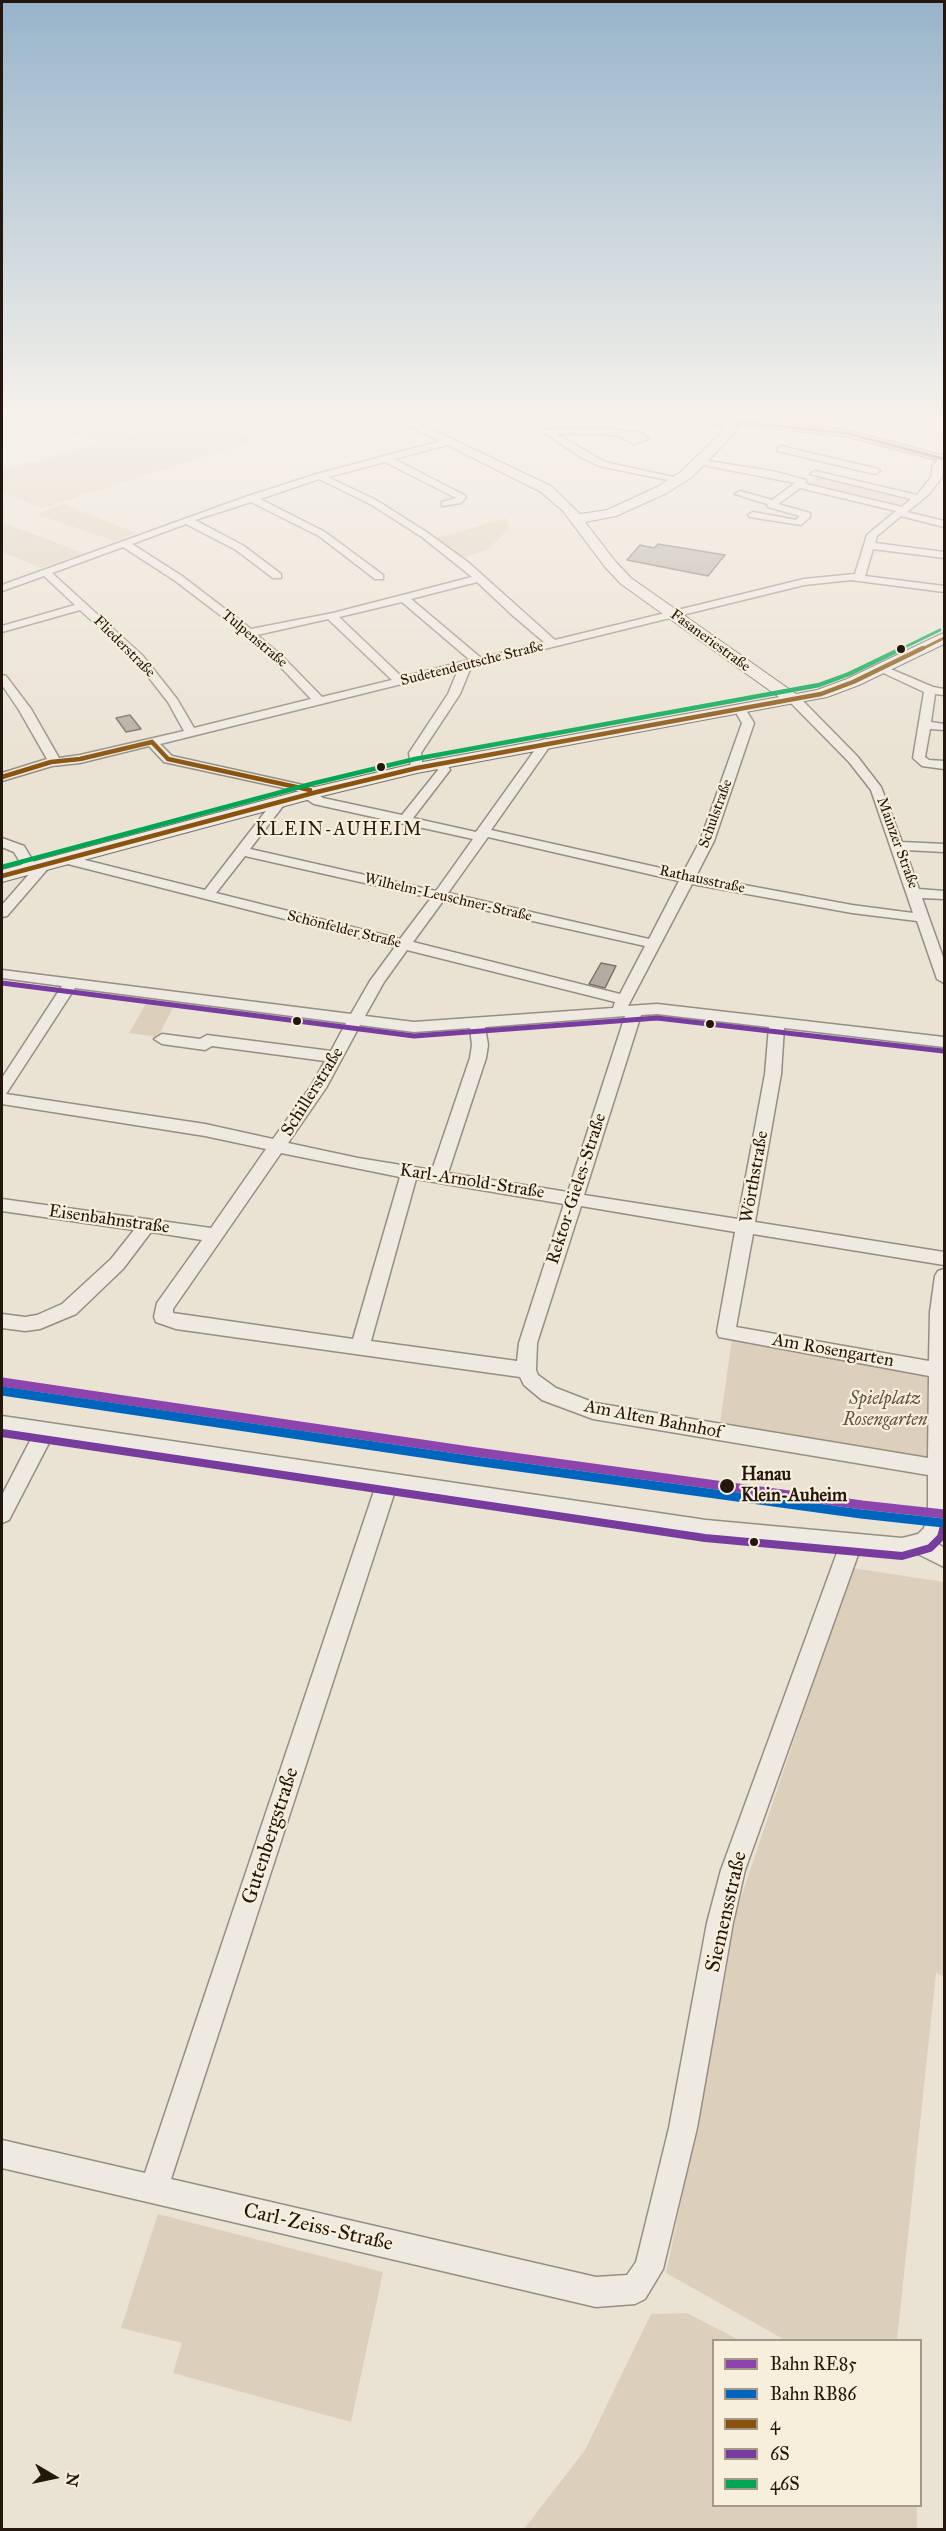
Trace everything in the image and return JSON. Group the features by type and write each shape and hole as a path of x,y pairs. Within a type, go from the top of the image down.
{"street":[{"path":"2,588 142,536"},
{"path":"218,536 240,548 277,576"},
{"path":"325,536 380,577"},
{"path":"426,536 465,565 553,644"},
{"name":"Fasaneriestraße","path":"590,536 621,575 793,699"},
{"path":"859,578 872,536"},
{"name":"Tulpenstraße","path":"123,543 178,578 249,633 320,701"},
{"path":"868,545 945,555"},
{"name":"Fliederstraße","path":"45,572 144,664 173,701 190,733"},
{"name":"Sudetendeutsche Straße","path":"2,777 55,762 80,759 190,733 812,580 859,578 945,589"},
{"path":"249,633 405,599 411,595 478,579"},
{"path":"405,599 479,662"},
{"path":"2,628 83,606"},
{"path":"332,616 400,681"},
{"path":"2,876 312,793 441,762 834,690 945,638"},
{"path":"417,768 415,753 454,694 466,665"},
{"path":"881,668 930,690 945,692"},
{"path":"2,678 25,710 55,762"},
{"path":"930,690 919,758 926,763 945,765"},
{"name":"Mainzer Straße","path":"793,699 872,782 881,798 945,979"},
{"name":"Schulstraße","path":"625,1007 654,941 707,841 748,723 740,709"},
{"path":"924,725 945,727"},
{"name":"Rathausstraße","path":"152,742 168,759 312,793 319,801 689,878 852,909 923,918"},
{"name":"Schillerstraße","path":"360,1347 165,1319 162,1313 280,1146 337,1057 369,993 546,743"},
{"path":"405,819 444,770 441,762"},
{"path":"207,896 280,802"},
{"path":"2,842 19,849 37,867"},
{"path":"899,846 945,848"},
{"name":"Wilhelm-Leuschner-Straße","path":"242,851 439,896 654,941"},
{"name":"Schönfelder Straße","path":"65,859 403,944 625,1007"},
{"path":"2,913 37,867"},
{"path":"915,893 945,895"},
{"path":"2,974 420,1028 625,1007 665,1009 945,1042"},
{"path":"2,1090 71,983"},
{"name":"Rektor-Gieles-Straße","path":"526,1370 528,1343 574,1199 625,1007"},
{"path":"438,1177 478,1058 480,1045 477,1023"},
{"name":"Wörthstraße","path":"726,1332 773,1074 777,1023"},
{"path":"162,1039 205,1045 207,1040 337,1057"},
{"name":"Karl-Arnold-Straße","path":"2,1099 205,1130 358,1164 945,1259"},
{"path":"410,1172 360,1347 526,1370"},
{"name":"Eisenbahnstraße","path":"2,1205 216,1235"},
{"path":"2,1321 25,1324 40,1322 69,1309 117,1264 147,1225"},
{"path":"2,1424 706,1529 902,1547 925,1541 933,1532 938,1514 939,1370 945,1276"},
{"name":"Am Rosengarten","path":"726,1332 939,1370"},
{"name":"Am Alten Bahnhof","path":"526,1370 531,1380 549,1394 593,1411 939,1468"},
{"path":"2,1514 45,1431"},
{"name":"Gutenbergstraße","path":"154,2189 387,1483"},
{"name":"Siemensstraße","path":"635,2289 643,2280 654,2250 683,2128 720,1923 733,1869 852,1542"},
{"path":"918,1544 945,1558"},
{"name":"Carl-Zeiss-Straße","path":"2,2154 596,2292 635,2289"}],"green space":[{"path":"2,536 39,536 84,553 41,568 2,552"},
{"path":"100,536 128,536 114,541"},
{"path":"502,536 487,550 461,558 436,538"},
{"path":"148,1000 175,1004 158,1037 129,1033"},
{"name":"Spielplatz Rosengarten","path":"732,1339 928,1374 927,1459 720,1423"},
{"path":"852,1568 944,1582 944,1977 936,1973 897,2339 783,2339 666,2273 707,2077 738,1906"},
{"path":"158,2214 383,2272 351,2422 173,2373 182,2343 121,2328"},
{"path":"687,2313 737,2339 712,2339 712,2507 917,2507 917,2529 524,2529 585,2450 651,2314"}],"building":[{"path":"658,544 725,555 708,576 627,560 640,545 654,548"},
{"path":"130,715 141,729 126,732 116,718"},
{"path":"601,963 616,966 605,988 589,984"}],"rail line":[{"name":"RE85","path":"2,1382 476,1452 862,1505 944,1514"},
{"name":"RB86","path":"2,1391 475,1461 861,1514 943,1523"}],"transit line":[{"name":"46S","path":"2,867 315,783 415,759 819,685 849,674 940,630"},
{"name":"4","path":"2,876 317,792 417,768 821,694 853,682 944,638"},
{"name":"4","path":"152,742 168,759 310,790"},
{"name":"4","path":"2,777 51,762 80,759 152,742"},
{"name":"6S","path":"2,983 414,1036 657,1018 943,1051"},
{"name":"6S","path":"2,1433 705,1538 902,1556 930,1548 941,1537 944,1526"}],"place":[{"name":"Hanau Klein-Auheim","path":"727,1486"}],"district":[{"name":"KLEIN-AUHEIM","path":"339,831"}]}
